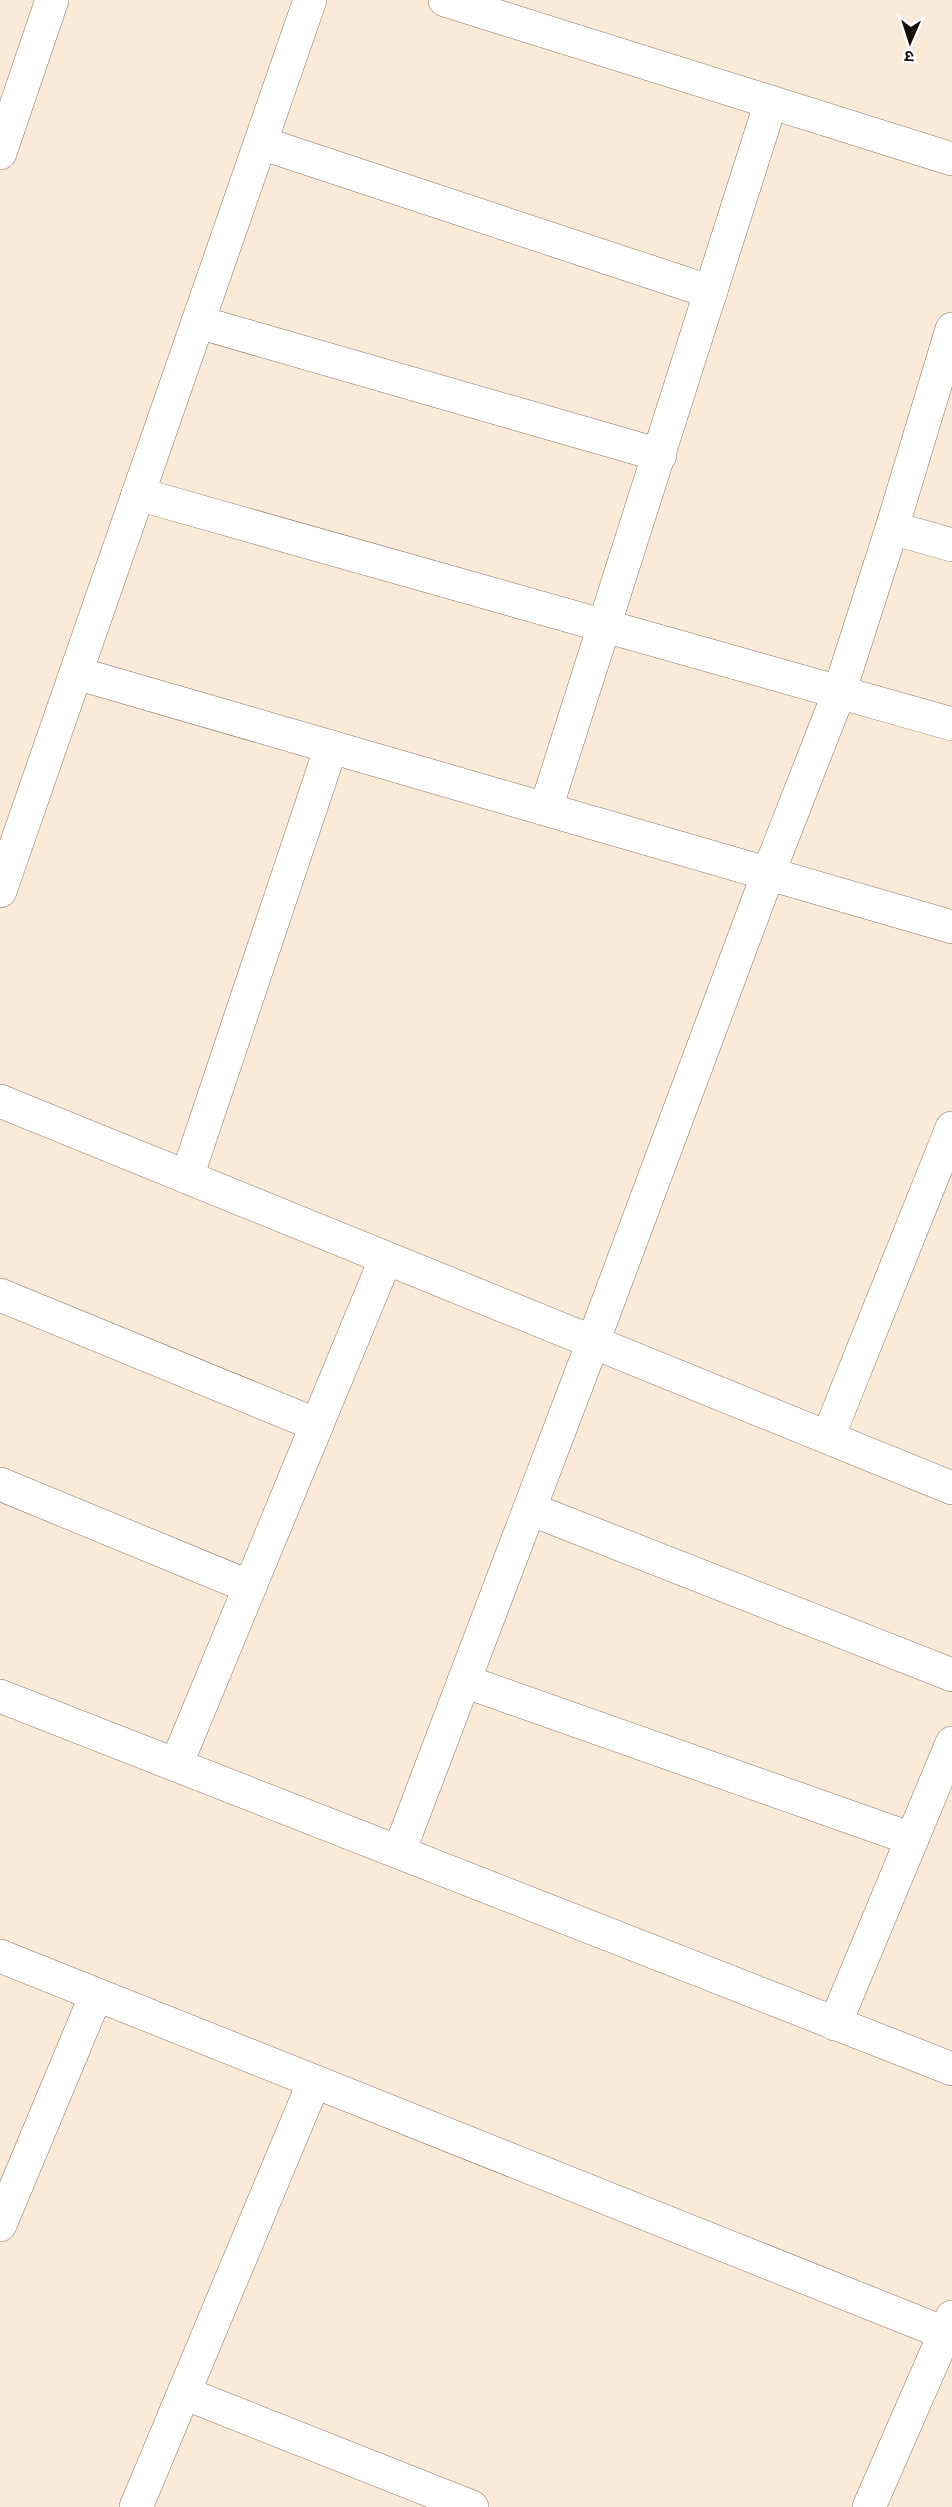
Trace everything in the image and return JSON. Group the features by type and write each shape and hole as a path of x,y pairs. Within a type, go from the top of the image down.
{"street":[{"path":"0,153 52,0"},
{"path":"0,891 310,0"},
{"path":"445,0 952,159"},
{"path":"546,808 771,102"},
{"path":"261,143 711,292"},
{"path":"198,322 660,455"},
{"path":"399,1852 768,874 839,693 949,348"},
{"path":"138,494 952,724"},
{"path":"892,528 952,545"},
{"path":"76,673 952,927"},
{"path":"187,1177 331,747"},
{"path":"0,1101 952,1488"},
{"path":"828,1437 952,1128"},
{"path":"176,1765 386,1258"},
{"path":"0,1295 317,1425"},
{"path":"0,1484 250,1587"},
{"path":"530,1509 952,1675"},
{"path":"464,1681 912,1839"},
{"path":"0,1696 952,2069"},
{"path":"835,2024 952,1743"},
{"path":"0,1956 314,2082 950,2329 869,2507"},
{"path":"0,2225 96,1995"},
{"path":"136,2507 314,2082"},
{"path":"184,2393 472,2507"}]}
